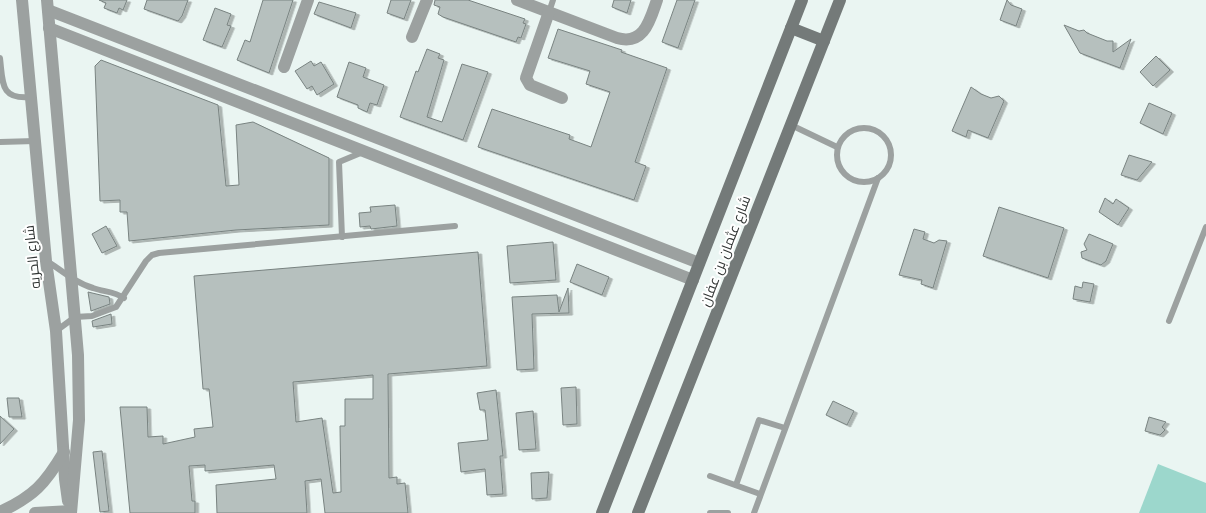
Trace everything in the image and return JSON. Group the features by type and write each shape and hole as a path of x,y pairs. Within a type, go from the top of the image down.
{"main road":[{"name":"شارع عثمان بن عفان","path":"602,513 802,0"},
{"name":"شارع عثمان بن عفان","path":"638,513 840,0"},
{"path":"791,28 824,41"}],"street":[{"name":"شارع الحريه","path":"22,0 46,261 56,332 66,489 71,512"},
{"path":"284,67 308,0"},
{"path":"412,37 426,0"},
{"path":"518,0 551,6 621,39 634,39 639,36 646,28 657,0"},
{"path":"35,513 71,512 79,420 75,317 47,5 186,64 699,263"},
{"path":"551,6 526,78 530,85 562,98"},
{"path":"49,28 693,280"},
{"path":"181,80 186,64"},
{"path":"218,94 223,78"},
{"path":"538,219 544,203"},
{"path":"576,234 582,218"},
{"path":"0,512 24,500 39,489 64,452"}],"lane":[{"path":"0,58 3,85 8,94 18,98 31,97"},
{"path":"791,125 837,147"},
{"path":"754,513 878,178 889,166 891,149 884,137 873,129 859,128 846,134 837,147 838,163 847,176 862,182 878,178"},
{"path":"0,142 35,141"},
{"path":"342,237 339,162 365,151"},
{"path":"56,332 75,317 107,312 116,307 152,255 234,245 455,226"},
{"path":"1169,321 1206,227"},
{"path":"46,261 71,278 124,298"},
{"path":"736,485 759,420 785,428"},
{"path":"710,476 760,494"},
{"path":"710,513 728,513"}],"green space":[{"path":"1158,464 1206,483 1206,513 1139,513"}],"building":[{"path":"99,0 127,0 123,10 119,8 117,13 104,8 106,3"},
{"path":"147,0 188,0 178,21 144,9"},
{"path":"263,0 293,0 269,73 237,60 245,40 250,42"},
{"path":"391,0 411,0 404,19 387,13"},
{"path":"435,0 468,0 525,19 523,23 526,24 521,38 518,37 516,42 443,17 438,14 440,7 434,5"},
{"path":"614,0 631,0 627,13 612,7"},
{"path":"677,0 695,0 678,48 662,42"},
{"path":"1007,0 1011,5 1022,9 1016,26 1000,20"},
{"path":"319,2 356,13 351,28 314,14"},
{"path":"215,8 231,14 227,25 231,26 222,47 203,40"},
{"path":"1064,25 1079,31 1084,30 1107,41 1113,41 1113,52 1131,39 1120,68 1080,53"},
{"path":"558,29 622,50 621,52 667,68 635,162 646,166 634,200 478,147 492,109 570,135 569,139 591,147 610,92 586,84 590,71 548,58"},
{"path":"427,49 440,54 438,58 444,60 427,117 442,122 462,64 488,72 463,140 400,117 416,71 418,72"},
{"path":"1156,56 1170,70 1153,86 1140,72"},
{"path":"101,60 218,105 226,186 239,185 236,125 253,122 329,158 329,225 236,230 129,241 127,212 120,212 120,200 100,201 95,66"},
{"path":"311,61 314,66 321,62 334,84 317,95 312,86 307,89 295,71"},
{"path":"349,62 366,68 363,77 384,85 377,105 370,103 367,112 358,108 358,105 337,97"},
{"path":"971,87 991,98 999,96 1004,101 988,138 968,130 966,137 952,131"},
{"path":"1149,103 1172,113 1163,134 1140,123"},
{"path":"1129,155 1152,162 1137,180 1121,175"},
{"path":"1105,198 1113,204 1116,199 1129,208 1118,225 1099,212"},
{"path":"395,205 397,226 371,229 370,226 360,227 359,213 371,212 370,207"},
{"path":"999,207 1064,228 1048,278 983,256"},
{"path":"106,226 117,246 102,253 92,234"},
{"path":"914,229 925,232 923,239 934,243 939,240 947,241 933,288 921,284 922,280 899,275"},
{"path":"1089,234 1113,244 1106,261 1101,265 1082,258 1081,252 1087,250 1084,244"},
{"path":"553,242 556,280 510,283 507,246"},
{"path":"478,252 487,366 388,374 389,478 397,477 397,484 405,483 408,513 325,513 321,479 305,481 307,513 217,513 216,485 276,479 274,465 205,471 205,465 189,466 192,501 195,501 195,513 130,513 120,407 147,407 148,437 163,436 163,444 195,437 194,429 213,427 209,389 203,389 194,276","holes":["373,375 373,399 345,399 345,426 340,426 341,492 333,493 322,418 296,422 293,382"]},
{"path":"577,264 609,277 602,295 570,282"},
{"path":"1083,282 1094,284 1090,302 1073,299 1075,286 1082,288"},
{"path":"568,288 569,313 532,314 534,369 517,370 512,297 557,295 559,312"},
{"path":"88,292 109,297 110,304 91,311"},
{"path":"111,314 112,324 93,327 92,321"},
{"path":"576,387 577,424 563,425 561,388"},
{"path":"496,390 503,456 500,456 503,494 487,495 485,469 461,472 458,443 488,440 485,410 480,410 477,393"},
{"path":"7,398 19,398 22,417 9,417"},
{"path":"833,401 854,411 847,425 826,415"},
{"path":"533,411 536,449 519,450 516,413"},
{"path":"0,416 14,429 0,444"},
{"path":"1149,417 1166,422 1162,427 1165,430 1160,435 1145,431"},
{"path":"102,451 109,511 100,512 93,452"},
{"path":"549,472 547,498 532,499 531,473"}]}
